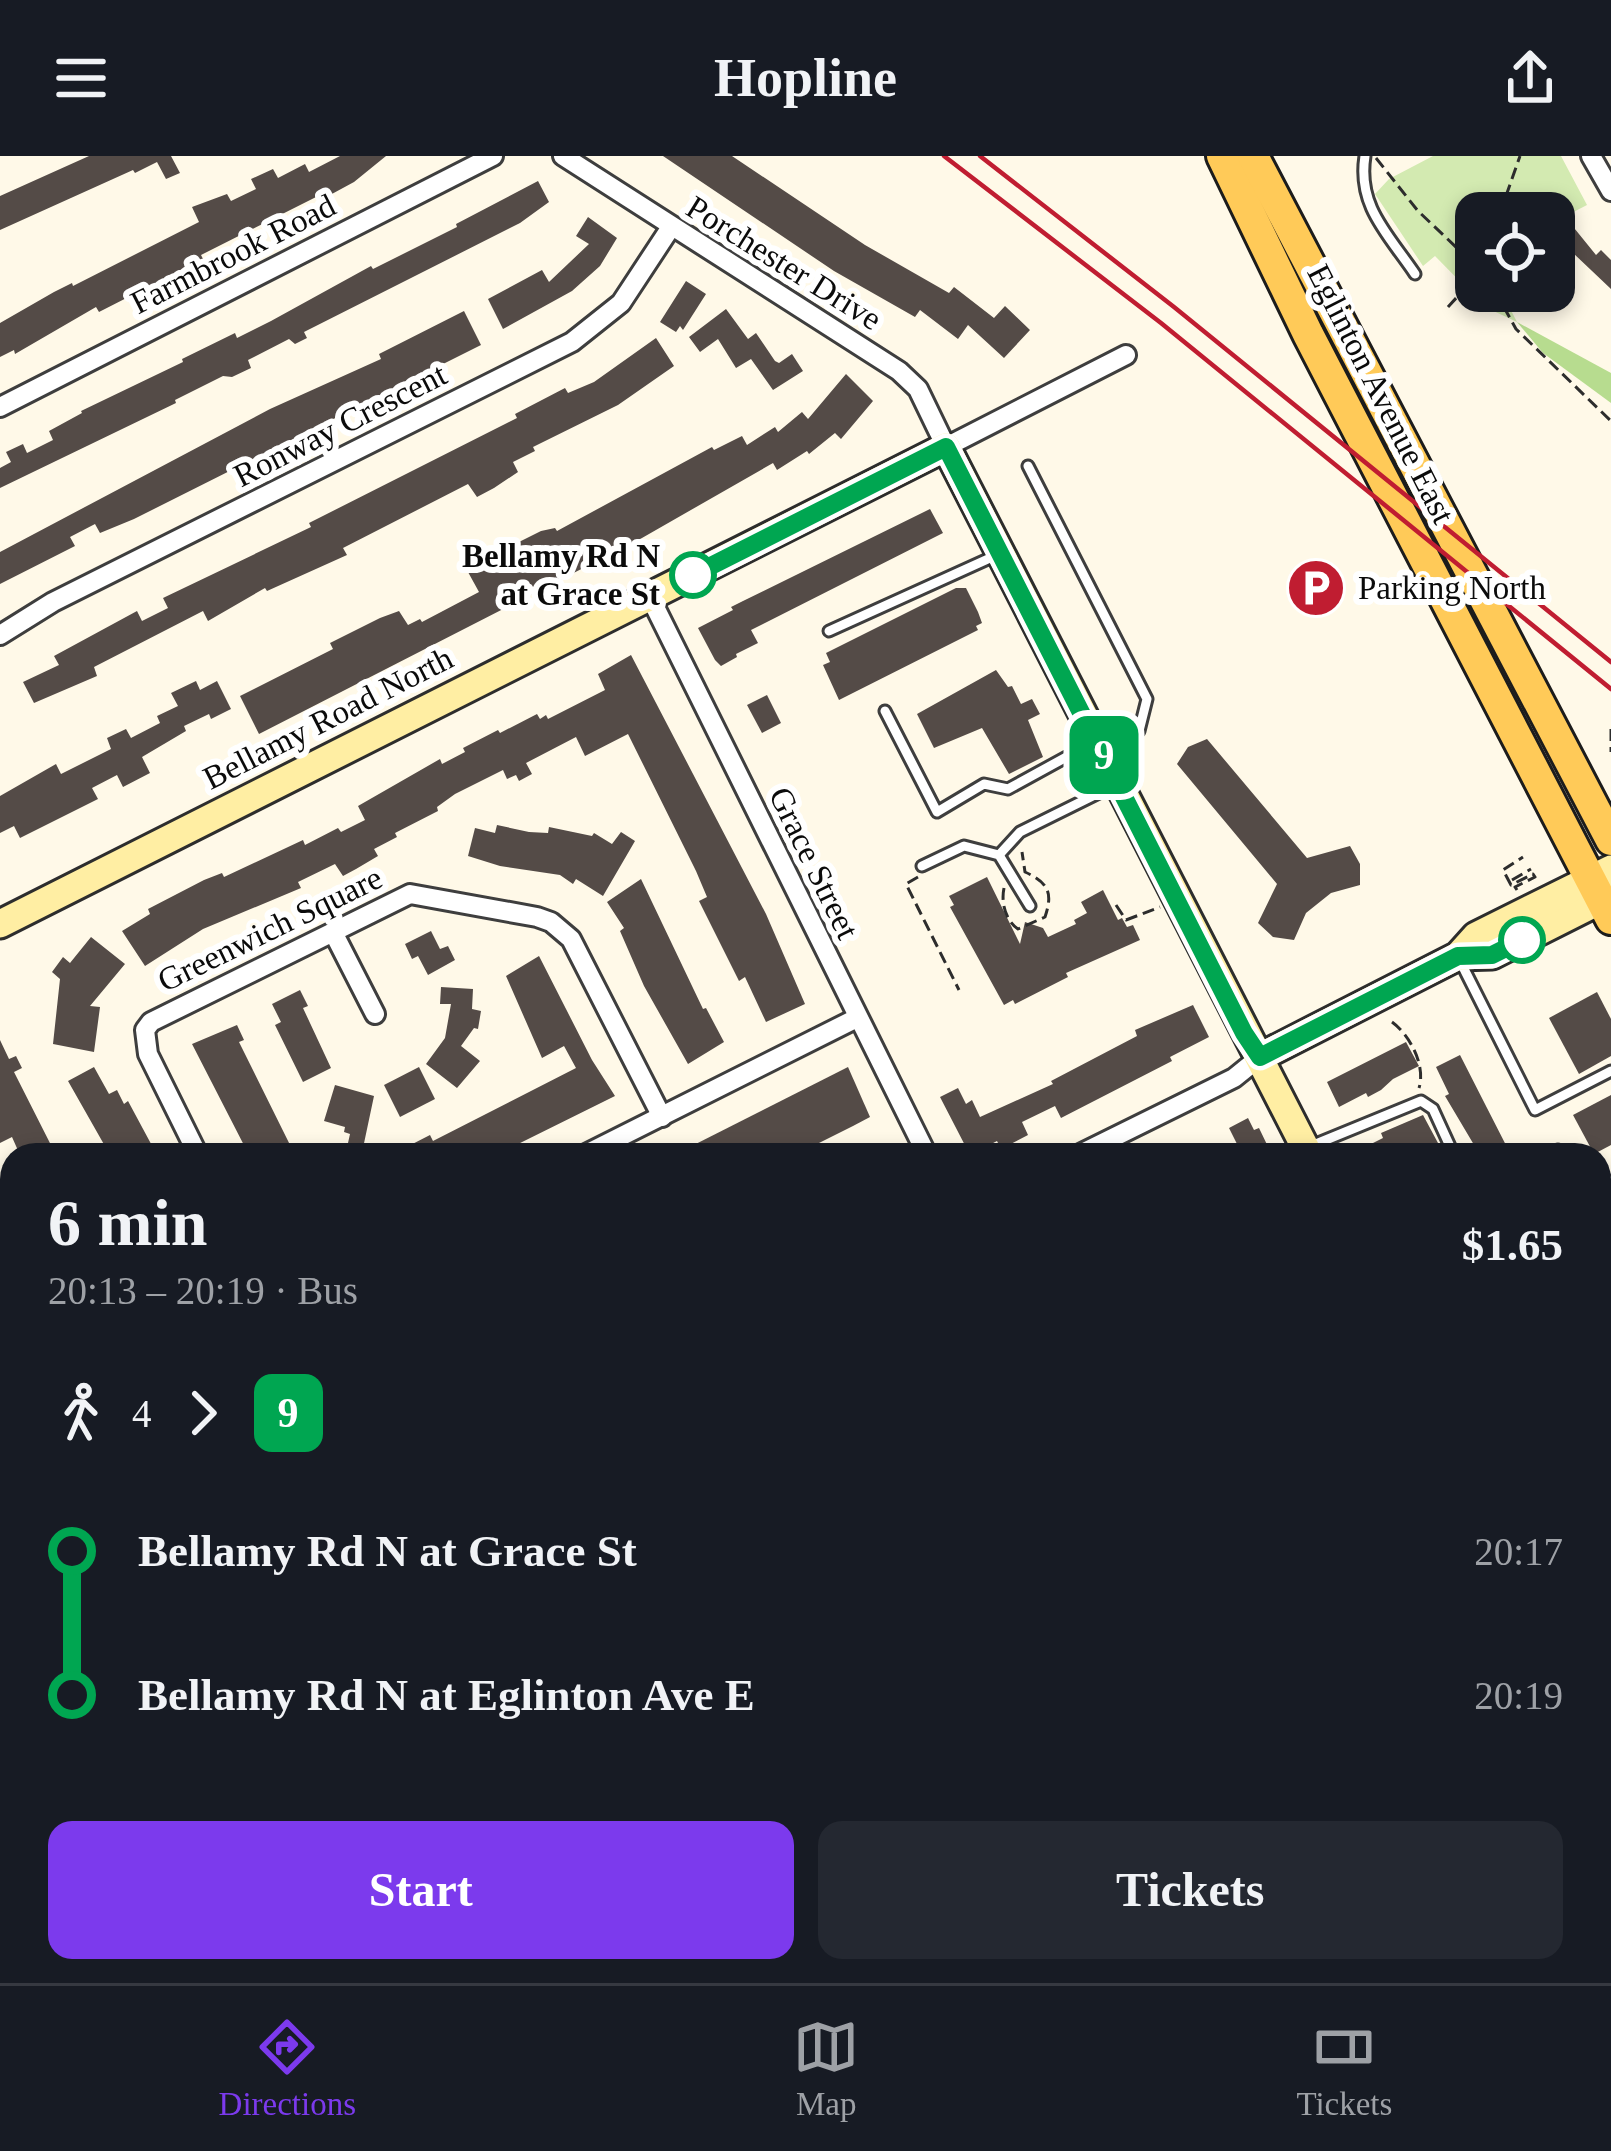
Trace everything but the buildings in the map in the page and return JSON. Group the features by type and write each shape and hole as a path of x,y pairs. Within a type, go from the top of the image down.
{"main road":[{"name":"Eglinton Avenue East","path":"1222,156 1308,334 1605,892"},
{"name":"Eglinton Avenue East","path":"1253,156 1611,840"}],"street":[{"name":"Farmbrook Road","path":"0,407 493,156"},
{"name":"Porchester Drive","path":"563,156 898,371 918,389 946,447"},
{"path":"1591,156 1611,191"},
{"name":"Ronway Crescent","path":"0,635 53,602 572,342 621,303 671,227"},
{"name":"Bellamy Road North","path":"0,924 1126,355"},
{"path":"946,447 1303,1143"},
{"name":"Grace Street","path":"650,597 921,1143"},
{"path":"1102,1143 1234,1078 1260,1057 1458,956 1477,936 1605,892"},
{"name":"Greenwich Square","path":"192,1143 148,1054 145,1030 168,1012 410,894 434,895 550,922 571,939 662,1117"},
{"path":"333,932 375,1014"},
{"path":"609,1143 857,1018"}],"lane":[{"path":"1369,156 1361,180 1364,198 1415,274"},
{"path":"885,711 937,812 984,784 1008,789 1139,731 1147,699 1028,466"},
{"path":"829,631 1001,554"},
{"path":"999,855 1021,832 1118,783"},
{"path":"923,870 964,846 999,855 1030,906"},
{"path":"1458,956 1535,1110 1611,1071"},
{"path":"1324,1143 1416,1101 1433,1109 1449,1143"}],"path":[{"path":"1369,156 1387,168 1418,212 1455,246"},
{"path":"1507,192 1520,156"},
{"path":"1448,308 1455,300"},
{"path":"1507,312 1516,329 1611,422"},
{"path":"1611,729 1611,752"},
{"path":"1004,887 1001,900 1013,925 1037,924 1046,917 1052,898 1048,887 1025,872 1020,855 1029,840"},
{"path":"1520,897 1515,887 1535,877 1511,885 1503,870 1523,857"},
{"path":"1510,882 1531,869"},
{"path":"923,870 906,884 959,991"},
{"path":"1116,905 1132,921 1178,899"},
{"path":"1392,1022 1401,1028 1421,1066 1416,1101"}],"green space":[{"path":"1433,156 1561,156 1587,205 1575,211 1575,192 1455,192 1455,276 1435,256 1423,266 1375,194 1389,179"},
{"path":"1517,322 1611,373 1611,403 1543,353"}],"railway":[{"path":"944,156 1161,323 1611,689"},
{"path":"980,156 1611,662"}],"bus line":[{"name":"9","path":"693,575 946,447 1260,1057 1458,956 1492,955 1522,940"}],"place":[{"name":"Bellamy Rd N at Grace St","path":"693,575"},
{"name":"Parking North","path":"1316,588"}]}
